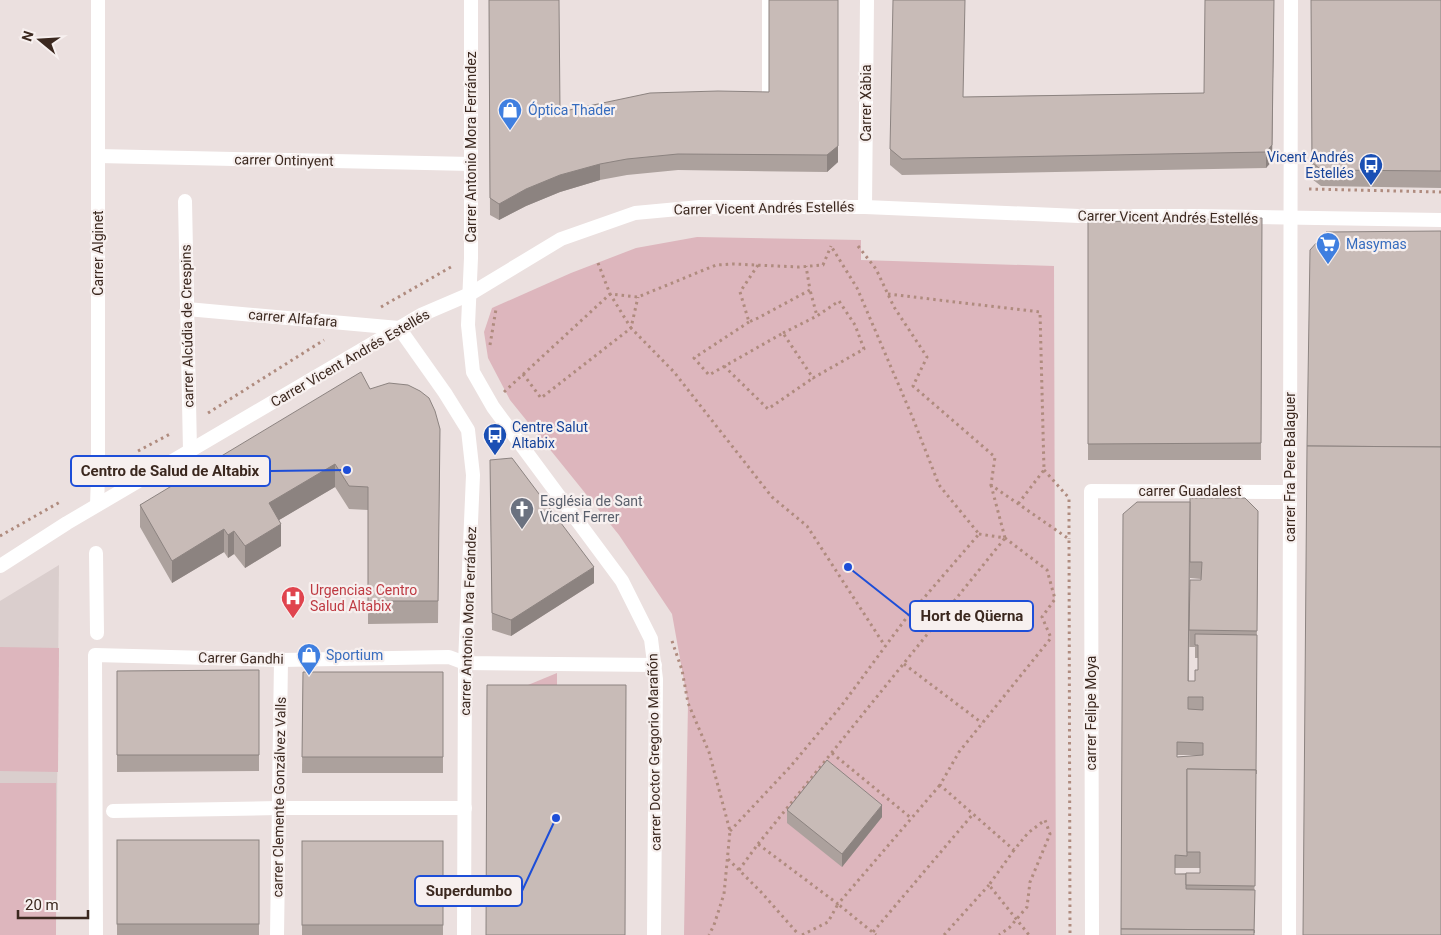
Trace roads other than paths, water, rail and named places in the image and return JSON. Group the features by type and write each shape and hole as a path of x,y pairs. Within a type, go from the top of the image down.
{"street":[{"name":"Carrer Alginet","path":"97,506 98,0"},
{"name":"Carrer Antonio Mora Ferrández","path":"470,0 470,294"},
{"path":"752,108 769,109 769,0"},
{"name":"Carrer Xàbia","path":"865,207 867,0"},
{"name":"carrer Fra Pere Balaguer","path":"1289,935 1291,0"},
{"name":"carrer Ontinyent","path":"98,156 471,164"},
{"name":"carrer Alcúdia de Crespins","path":"185,201 190,450"},
{"name":"Carrer Vicent Andrés Estellés","path":"0,566 190,450 421,315 470,294 561,239 635,213 700,206 865,207 1079,216 1441,220"},
{"name":"carrer Doctor Gregorio Marañón","path":"470,294 468,325 473,372 493,407 622,581 651,639 655,665 654,935"},
{"name":"carrer Alfafara","path":"187,309 399,328"},
{"name":"carrer Antonio Mora Ferrández","path":"399,328 445,393 468,430 473,474 465,663 464,935"},
{"name":"carrer Guadalest","path":"1092,491 1290,492"},
{"name":"carrer Felipe Moya","path":"1092,491 1092,935"},
{"path":"96,553 97,633"},
{"name":"Carrer Gandhi","path":"96,935 95,655 281,660 449,657 465,663 655,665"},
{"name":"carrer Clemente Gonzálvez Valls","path":"277,935 281,660"},
{"path":"113,812 278,808 465,808"}],"place":[{"name":"Óptica Thader","path":"510,131"},
{"name":"Vicent Andrés Estellés","path":"1371,186"},
{"name":"Masymas","path":"1328,265"},
{"name":"Centre Salut Altabix","path":"495,456"},
{"name":"Centro de Salud de Altabix","path":"347,470"},
{"name":"Església de Sant Vicent Ferrer","path":"522,530"},
{"name":"Hort de Qüerna","path":"848,567"},
{"name":"Urgencias Centro Salud Altabix","path":"293,619"},
{"name":"Sportium","path":"309,676"},
{"name":"Superdumbo","path":"556,818"}]}
